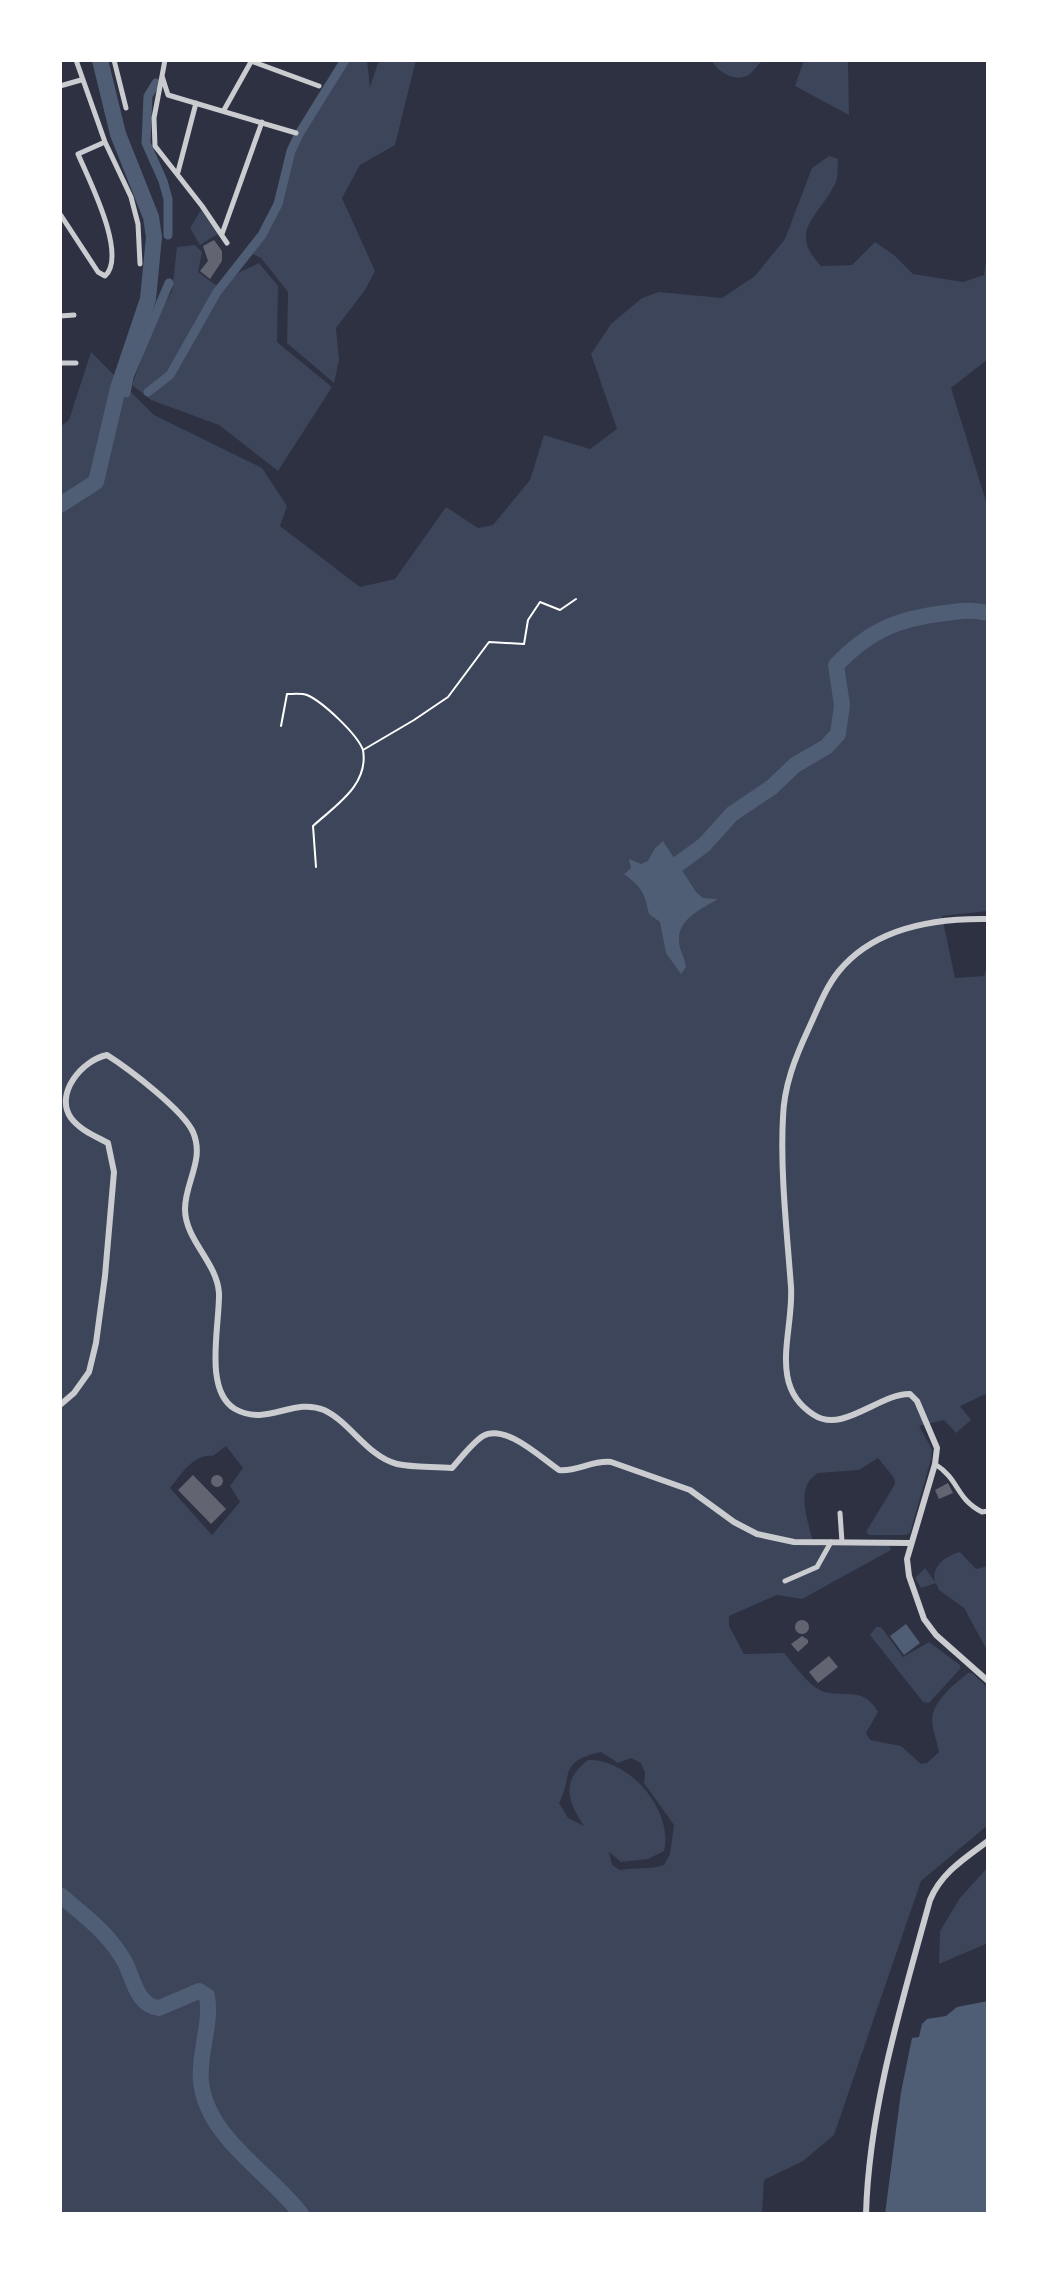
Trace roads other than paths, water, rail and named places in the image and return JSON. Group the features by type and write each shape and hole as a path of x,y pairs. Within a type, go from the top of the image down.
{"street":[{"path":"76,60 105,142 131,197 138,224 140,264"},
{"path":"114,60 126,108"},
{"path":"165,60 154,118 155,146 227,243"},
{"path":"224,110 251,60 319,86"},
{"path":"162,76 168,95 296,133"},
{"path":"60,86 81,80"},
{"path":"178,173 196,103"},
{"path":"222,235 262,122"},
{"path":"60,214 98,272 105,276 112,268 112,253 100,205 78,154 105,142"},
{"path":"60,316 74,315"},
{"path":"60,363 76,363"},
{"path":"988,919 963,919 899,930 879,938 850,960 833,980 801,1045 788,1080 783,1117 792,1309 785,1362 789,1386 805,1409 828,1421 846,1417 899,1394 910,1394 917,1401 937,1448 907,1559 909,1576 924,1619 936,1635 988,1681"},
{"path":"60,1405 74,1393 89,1372 105,1276 114,1172 108,1143 82,1128 69,1115 67,1103 73,1078 82,1066 107,1055 160,1095 193,1132 198,1159 185,1206 186,1223 215,1275 219,1292 215,1347 218,1384 223,1398 235,1409 270,1415 297,1406 326,1411 384,1458 397,1464 452,1468 483,1436 494,1432 507,1434 559,1470 567,1471 597,1461 611,1462 690,1490 734,1522 757,1534 794,1542 911,1543"},
{"path":"935,1464 950,1474 964,1501 982,1512 988,1511"},
{"path":"840,1513 842,1542"},
{"path":"785,1581 817,1567 831,1542"},
{"path":"866,2214 877,2117 903,1999 930,1900 935,1886 944,1875 988,1841"}],"waterway":[{"path":"60,505 96,482 118,388 148,299 154,237 151,217 118,134 100,60"},
{"path":"148,392 170,375 217,292 262,235 278,204 291,151 299,134 345,60"},
{"path":"156,83 148,96 146,143 168,199 168,235"},
{"path":"126,393 129,377 169,283"},
{"path":"678,864 704,845 732,814 772,787 795,765 826,747 838,734 842,705 836,665 848,653 873,635 898,623 961,611 988,613"},
{"path":"60,1895 112,1944 146,2003 159,2008 199,1991 207,1996 208,2018 201,2060 201,2082 206,2102 227,2138 301,2214"}]}
